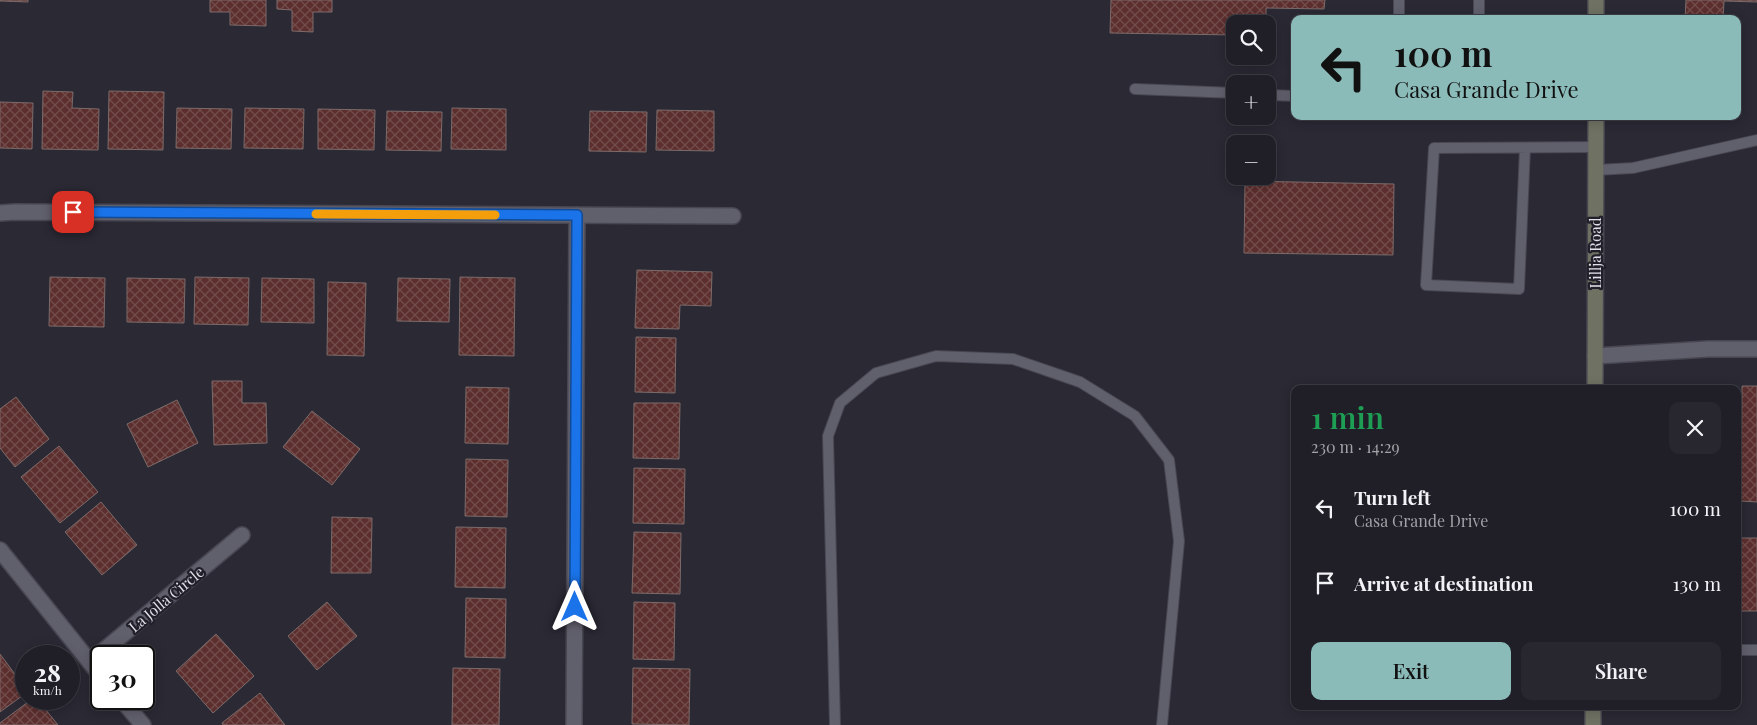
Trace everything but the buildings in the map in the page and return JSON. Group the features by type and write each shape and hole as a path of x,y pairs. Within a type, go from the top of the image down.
{"street":[{"path":"1596,0 1596,15"},
{"name":"Lillja Road","path":"1595,385 1596,120"},
{"path":"0,213 734,216"},
{"path":"574,725 577,215"},
{"path":"1595,356 1708,349 1757,349"},
{"name":"La Jolla Circle","path":"111,645 242,536"},
{"path":"0,550 90,662"},
{"path":"130,710 143,725"},
{"path":"1593,710 1593,725"}],"lane":[{"path":"1399,0 1399,15"},
{"path":"1479,0 1479,15"},
{"path":"1135,89 1226,93"},
{"path":"1276,95 1291,96"},
{"path":"1596,170 1633,168 1757,140"},
{"path":"1525,148 1519,289 1426,285 1434,148 1596,147"},
{"path":"835,725 828,436 840,403 876,373 936,356 1013,359 1080,382 1135,416 1169,460 1179,541 1162,725"},
{"path":"1741,650 1757,650"}],"slow traffic":[{"path":"316,214 495,215"}],"route":[{"path":"73,212 577,215 575,607"}]}
